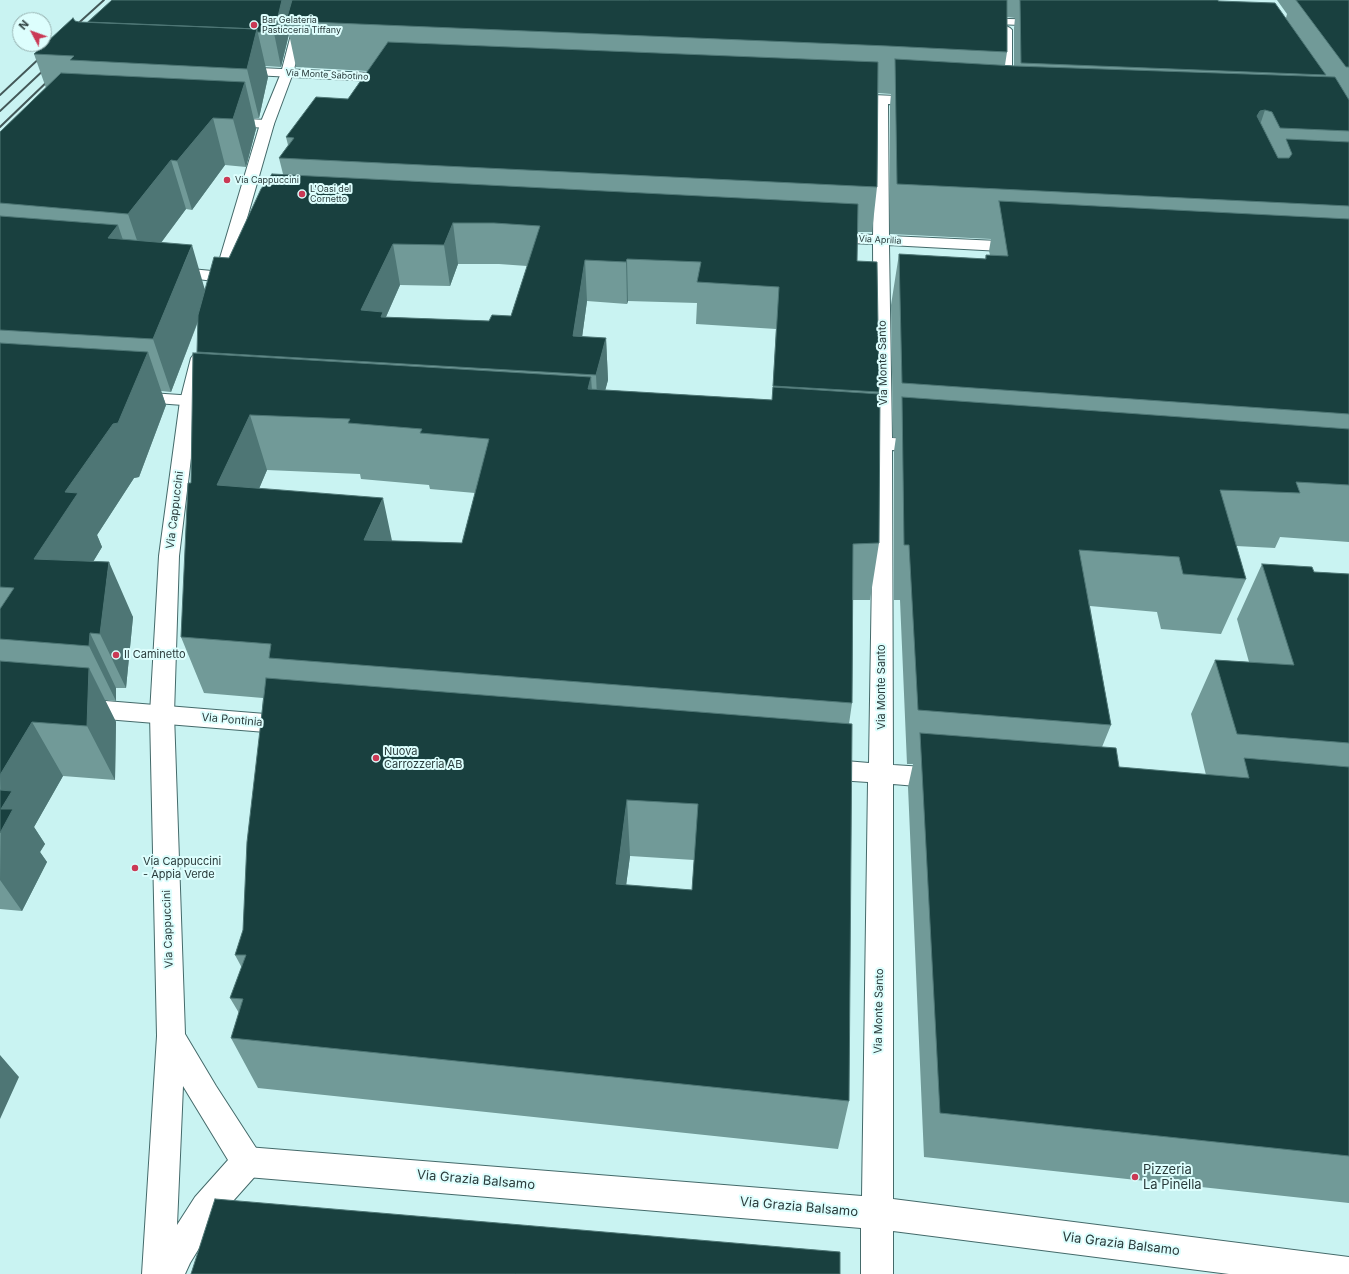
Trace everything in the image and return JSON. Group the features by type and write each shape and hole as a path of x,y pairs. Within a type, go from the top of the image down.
{"street":[{"path":"216,299 267,124 287,73 309,3"},
{"path":"961,21 1059,23"},
{"path":"1006,22 1006,106"},
{"name":"Via Monte Sabotino","path":"223,70 406,78"},
{"path":"835,97 929,102"},
{"name":"Via Monte Santo","path":"877,1274 876,1213 882,774 882,99"},
{"path":"212,121 267,124"},
{"path":"244,206 260,206"},
{"name":"Via Aprilia","path":"816,236 1032,248"},
{"path":"159,271 222,277"},
{"name":"Via Cappuccini","path":"158,1274 171,1036 162,714 169,556 189,401 204,342"},
{"path":"118,396 228,403"},
{"path":"835,440 939,447"},
{"name":"Via Pontinia","path":"62,707 312,727"},
{"path":"802,767 961,780"},
{"name":"Via Cappuccini","path":"171,1036 205,1096 247,1162"},
{"path":"169,1274 178,1252 206,1208 247,1162"},
{"name":"Via Grazia Balsamo","path":"247,1162 876,1213 1349,1272"}],"building":[{"path":"112,0 282,0 274,33 257,32 257,29 88,22"},
{"path":"292,0 1007,0 1007,52 286,21"},
{"path":"1020,0 1218,0 1275,3 1326,75 1021,63"},
{"path":"1296,0 1349,0 1349,67 1346,67"},
{"path":"73,18 75,21 79,22 257,29 247,69 70,60 74,56 34,54 36,52 52,52 52,37"},
{"path":"388,42 878,62 877,187 279,158 294,138 286,137 316,97 348,99"},
{"path":"895,59 1015,66 1335,77 1349,100 1349,131 1280,128 1272,112 1265,110 1260,111 1257,116 1278,158 1289,158 1292,154 1286,139 1349,142 1349,206 897,184"},
{"path":"61,73 245,82 233,119 213,118 177,161 171,160 128,214 0,203 0,132"},
{"path":"272,174 858,204 857,261 877,262 879,392 773,386 779,287 697,282 701,262 627,259 626,262 585,260 573,336 606,338 596,375 197,352 198,315 214,257 229,258 261,189","holes":["453,223 494,223 540,226 511,316 492,315 489,321 381,317 383,312 361,310 393,244 444,245"]},
{"path":"999,201 1349,219 1349,414 902,383 899,254 986,259 986,255 1008,256"},
{"path":"0,216 118,225 108,238 192,245 153,339 0,330"},
{"path":"0,343 148,352 118,423 113,424 65,492 78,493 34,559 109,562 100,634 90,633 89,646 0,639 0,609 14,588 0,587"},
{"path":"193,353 591,377 588,389 772,400 773,387 880,394 879,543 853,544 852,703 269,658 271,644 181,637 188,483 191,483","holes":["250,415 350,419 348,423 422,429 420,433 489,439 462,543 364,540 383,498 217,485"]},
{"path":"902,397 1349,429 1349,485 1296,482 1300,493 1220,490 1246,579 1183,574 1179,557 1079,550 1111,725 918,710 909,545 904,545"},
{"path":"1262,564 1312,567 1314,572 1349,574 1349,743 1237,734 1215,660 1294,665"},
{"path":"0,661 89,668 87,726 32,722 0,775"},
{"path":"266,678 852,724 849,1101 231,1038 243,999 230,998 246,955 235,955 243,930 247,842","holes":["627,800 698,804 692,890 616,884"]},
{"path":"920,733 1116,748 1119,767 1249,778 1244,758 1349,767 1349,1156 940,1113"},
{"path":"0,790 12,791 1,809 13,809 0,833"},
{"path":"215,1199 840,1252 840,1274 191,1274"}],"railway":[{"path":"72,29 104,0"},
{"path":"0,95 44,54"},
{"path":"0,111 48,66"},
{"path":"0,127 52,77"}],"place":[{"name":"Bar Gelateria Pasticceria Tiffany","path":"254,25"},
{"name":"Via Cappuccini","path":"227,180"},
{"name":"L'Oasi del Cornetto","path":"302,194"},
{"name":"Il Caminetto","path":"116,655"},
{"name":"Nuova Carrozzeria AB","path":"376,758"},
{"name":"Via Cappuccini - Appia Verde","path":"135,868"},
{"name":"Pizzeria La Pinella","path":"1135,1177"}]}
